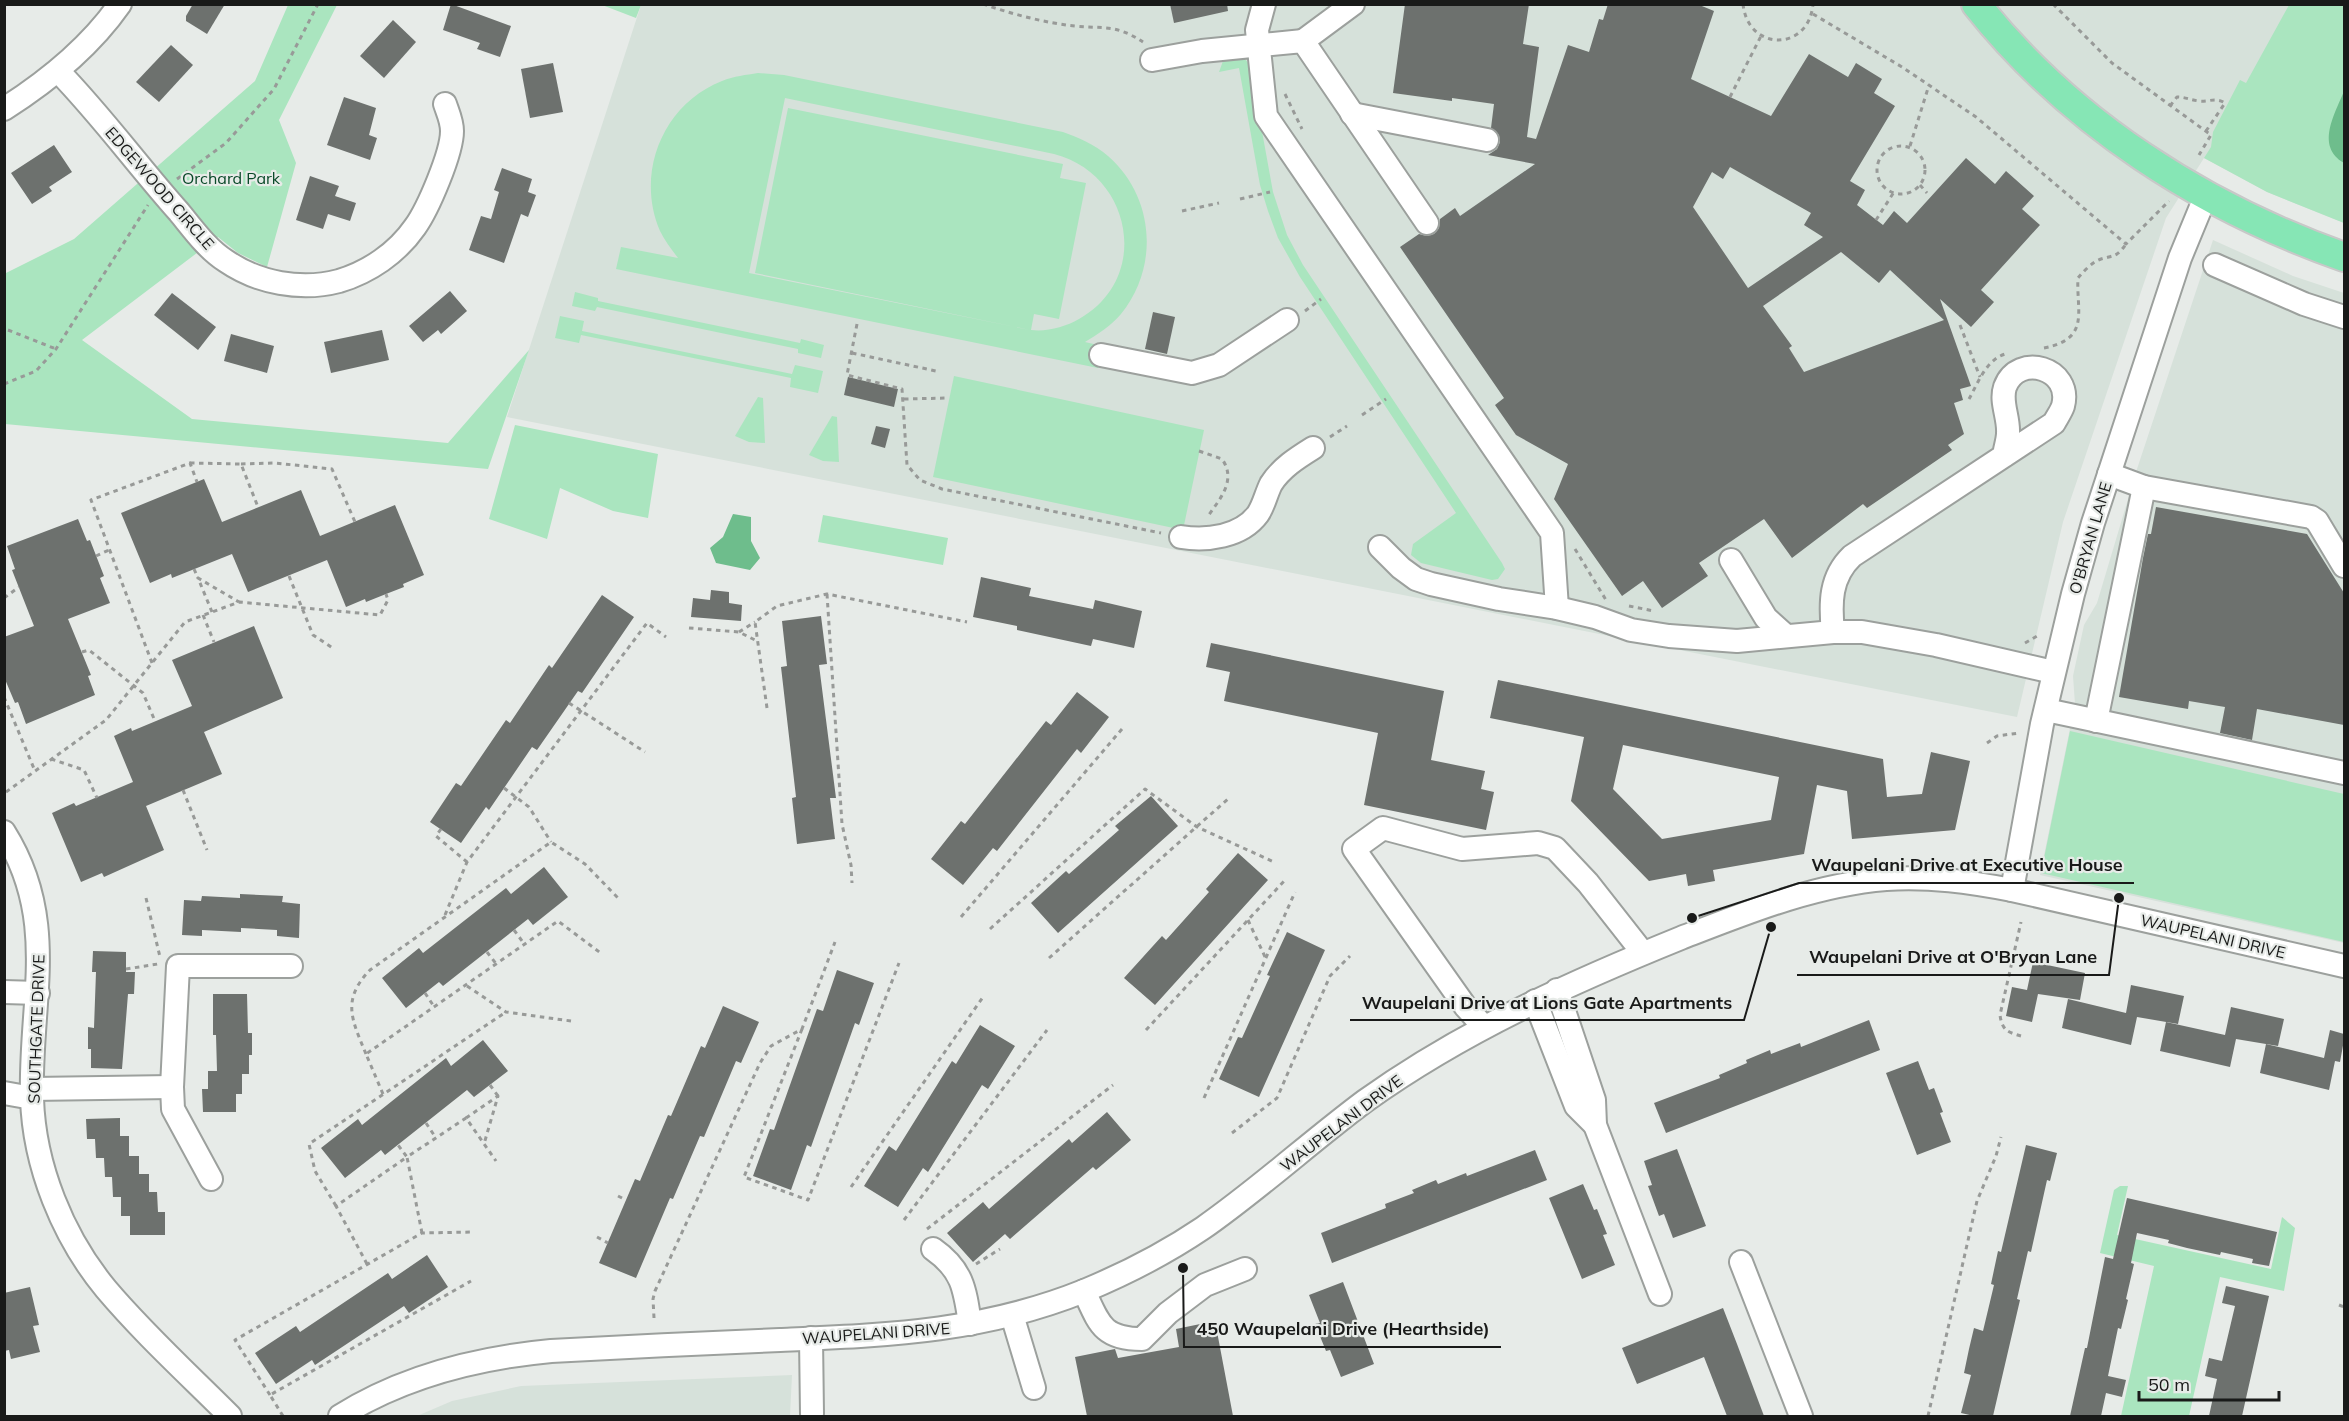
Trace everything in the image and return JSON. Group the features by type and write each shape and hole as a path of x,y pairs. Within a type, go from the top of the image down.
{"main road":[{"path":"1976,4 2031,64 2089,117 2149,161 2205,195 2272,229 2344,257"}],"street":[{"path":"4,109 58,71 94,36 120,4"},
{"path":"1264,4 1257,30 1266,116 1552,533 1557,608"},
{"path":"1158,59 1303,41 1353,4"},
{"path":"1303,41 1427,223"},
{"name":"EDGEWOOD CIRCLE","path":"58,71 161,192 224,260 256,276 299,285 325,284 353,277 386,258 407,238 424,215 449,148 452,131 445,104"},
{"path":"1352,114 1487,140"},
{"name":"O'BRYAN LANE","path":"2012,890 2053,672 2090,533 2180,258 2205,195"},
{"path":"2215,265 2304,304 2344,317"},
{"path":"1101,355 1192,373 1219,365 1293,318"},
{"path":"1189,537 1228,536 1244,527 1259,513 1271,485 1280,472 1292,461 1317,445"},
{"path":"1833,632 1832,589 1843,565 1877,538 2004,456"},
{"path":"2109,474 2144,488 2312,517 2317,521 2344,566"},
{"path":"2096,721 2144,488"},
{"path":"1380,547 1391,561 1416,579 1499,599 1557,608 1595,617 1631,630 1669,636 1737,641 1833,632 1862,632 1936,645 2053,672"},
{"path":"1731,560 1766,618 1786,636"},
{"path":"2046,710 2344,773"},
{"path":"1484,1027 1466,1006 1354,849 1383,828 1462,849 1538,843 1555,848 1566,857 1643,953"},
{"name":"SOUTHGATE DRIVE","path":"4,832 28,882 38,928 38,993 32,1094 36,1141 46,1179 81,1254 106,1289 230,1416"},
{"name":"WAUPELANI DRIVE","path":"340,1416 375,1397 422,1377 462,1365 509,1355 909,1333 1012,1315 1084,1291 1149,1260 1203,1228 1366,1101 1419,1065 1484,1027 1557,990 1643,953 1785,900 1851,884 1886,879 1923,878 1960,881 2012,890 2344,966"},
{"path":"211,1179 173,1108 178,966 291,966"},
{"path":"1557,990 1594,1100 1595,1125 1660,1294"},
{"path":"4,992 38,993"},
{"path":"1535,1001 1576,1106 1595,1125"},
{"path":"4,1093 32,1094 172,1087"},
{"path":"928,1241 948,1260 958,1274 966,1292 970,1324"},
{"path":"1741,1262 1801,1416"},
{"path":"1084,1291 1102,1327 1125,1339 1142,1339 1168,1313 1205,1286 1245,1269"},
{"path":"1012,1315 1034,1388"},
{"path":"811,1338 812,1414"}],"path":[{"path":"172,182 226,143 274,89 318,4"},
{"path":"983,4 1005,12 1075,26 1115,27 1132,35 1158,59"},
{"path":"1743,4 1749,25 1761,36 1779,40 1791,38 1800,33 1813,14 1814,4"},
{"path":"2053,4 2112,63 2211,135 2199,155"},
{"path":"1813,14 1902,66 1976,117 2126,244"},
{"path":"1730,97 1761,36"},
{"path":"1910,147 1929,85"},
{"path":"1285,93 1304,133"},
{"path":"2170,106 2181,97 2202,101 2218,99 2224,103 2205,131"},
{"path":"1894,147 1910,147 1921,156 1924,164 1925,171 1920,185 1906,193 1894,192 1883,186 1879,179 1878,163 1882,155 1894,147"},
{"path":"1875,152 1882,155"},
{"path":"1920,185 1927,192"},
{"path":"1240,199 1270,192"},
{"path":"1876,220 1894,192"},
{"path":"2075,330 2080,314 2078,278 2092,263 2113,258 2120,253 2126,244 2174,196"},
{"path":"4,384 36,371 56,349 151,199"},
{"path":"1182,211 1219,203"},
{"path":"1293,318 1321,299"},
{"path":"857,324 847,375 902,389 907,465 920,480 942,489 1189,537 1227,485 1229,475 1222,459 1199,452"},
{"path":"1960,326 1980,377"},
{"path":"8,330 56,349"},
{"path":"852,353 936,371"},
{"path":"1969,399 1980,377 2000,356"},
{"path":"904,397 949,398"},
{"path":"1362,415 1386,399"},
{"path":"1317,445 1347,426"},
{"path":"152,663 91,500 190,463 275,462 332,469 355,522"},
{"path":"190,463 197,482"},
{"path":"241,464 258,507"},
{"path":"1571,544 1608,602"},
{"path":"96,556 109,550"},
{"path":"194,569 212,612"},
{"path":"289,576 313,635 334,649"},
{"path":"198,578 238,602"},
{"path":"4,598 19,587"},
{"path":"6,792 106,720 185,622 238,602 380,615 388,600 386,594"},
{"path":"827,594 842,824 851,865 852,883"},
{"path":"739,632 777,606 827,594 967,622"},
{"path":"1618,604 1660,612"},
{"path":"203,615 214,642"},
{"path":"754,622 767,708"},
{"path":"444,917 467,862 647,623 666,637"},
{"path":"689,628 739,632 757,641"},
{"path":"82,652 89,650 143,693 155,722"},
{"path":"4,697 35,771"},
{"path":"569,703 645,752"},
{"path":"961,917 1122,729"},
{"path":"1987,743 1997,736 2019,733"},
{"path":"51,759 84,770 97,798"},
{"path":"504,788 529,807 551,842 585,864 620,900"},
{"path":"990,929 1145,789 1197,827 1274,862"},
{"path":"183,790 207,850"},
{"path":"1049,958 1229,798"},
{"path":"441,829 436,836 467,862"},
{"path":"383,1095 352,1019 351,1004 360,980 370,970 551,842"},
{"path":"1146,1030 1286,879"},
{"path":"1204,1098 1295,892"},
{"path":"126,969 161,963 146,898"},
{"path":"1248,920 1266,959"},
{"path":"366,1054 558,921 602,954"},
{"path":"2021,922 2000,1015 2006,1032 2021,1036"},
{"path":"514,930 525,945"},
{"path":"835,942 744,1177 808,1200 899,963"},
{"path":"487,952 497,965"},
{"path":"1232,1133 1276,1098 1330,976 1350,956"},
{"path":"467,986 506,1012 571,1021"},
{"path":"425,993 435,1008"},
{"path":"851,1187 983,997"},
{"path":"367,1264 315,1171 309,1144 506,1012"},
{"path":"654,1318 655,1291 765,1052 771,1046 802,1029"},
{"path":"904,1220 1047,1030"},
{"path":"490,1085 498,1096"},
{"path":"928,1241 1113,1085"},
{"path":"336,1206 498,1096"},
{"path":"484,1144 498,1096"},
{"path":"466,1118 496,1161"},
{"path":"426,1123 436,1138"},
{"path":"1928,1416 1977,1201 1996,1156 2001,1137"},
{"path":"398,1145 407,1157 422,1233"},
{"path":"618,1196 626,1200"},
{"path":"283,1416 235,1340 422,1233 472,1232"},
{"path":"597,1237 608,1243"},
{"path":"958,1274 1000,1249"},
{"path":"270,1395 471,1281"},
{"path":"2339,1305 2344,1307"}],"shaded area":[{"path":"641,5 2344,5 2344,223 2267,192 2204,158 2166,218 2063,522 2017,717 507,417"},
{"path":"2344,91 2344,163 2335,156 2330,148 2329,139 2332,119"},
{"path":"2213,240 2293,276 2344,293 2344,943 2040,875 2075,704 2073,676 2084,625 2097,603 2137,469"},
{"path":"733,514 751,517 751,541 760,558 750,570 716,563 710,548 723,537"},
{"path":"792,1375 790,1416 417,1416 452,1401 521,1386"}],"green space":[{"name":"Orchard Park","path":"288,5 337,5 279,120 296,163 267,267 238,253 218,237 82,340 192,419 448,443 529,350 488,469 5,424 4,274 74,239 255,81"},
{"path":"602,5 641,5 636,18"},
{"path":"2289,5 2344,5 2344,223 2267,192 2204,158 2211,147 2213,132 2240,80 2246,83"},
{"path":"1236,55 1244,58 1250,65 1273,192 1287,235 1303,265 1502,563 1505,569 1498,579 1492,580 1421,563 1411,555 1413,544 1456,513 1300,277 1278,238 1260,185 1239,68 1219,72 1223,61"},
{"path":"758,73 784,75 1063,132 1081,139 1108,156 1123,172 1135,191 1143,211 1146,253 1142,275 1134,295 1121,314 1109,326 1085,342 1102,346 1098,368 616,269 621,247 678,258 660,231 653,209 651,186 653,164 660,143 670,123 684,106 701,92 726,79","holes":["785,98 1054,154 1080,165 1101,182 1115,204 1123,229 1124,254 1117,279 1102,301 1079,319 1068,324 1050,330 1031,330 1034,314 1059,319 1086,183 1060,178 1063,164 788,108 755,273 1030,330 749,273"]},
{"path":"575,292 598,298 598,301 800,343 801,339 824,345 821,358 798,353 798,349 597,307 595,311 572,306"},
{"path":"560,316 584,321 582,331 792,374 795,365 823,371 818,393 790,387 791,378 581,335 579,343 555,338"},
{"path":"954,376 1204,430 1183,530 933,477"},
{"path":"758,397 763,398 765,443 749,442 735,436"},
{"path":"832,416 837,417 839,462 823,461 809,455"},
{"path":"515,425 658,454 648,518 613,511 560,488 547,539 489,519"},
{"path":"823,515 948,538 943,565 818,542"},
{"path":"2070,731 2344,794 2344,942 2041,873"},
{"path":"2120,1186 2128,1186 2117,1235 2271,1269 2282,1217 2295,1228 2284,1291 2220,1277 2189,1416 2121,1416 2154,1266 2100,1253 2114,1190"}],"building":[{"path":"193,4 225,4 207,34 186,21 186,16"},
{"path":"451,4 511,26 500,57 477,49 480,43 443,30"},
{"path":"1170,4 1227,4 1228,11 1174,23"},
{"path":"1405,4 1529,4 1523,44 1539,47 1527,137 1536,139 1568,45 1589,52 1599,19 1603,20 1608,4 1697,4 1714,11 1691,79 1771,116 1809,54 1848,77 1856,63 1882,79 1874,93 1895,106 1850,181 1865,190 1857,205 1883,225 1894,211 1907,223 1966,158 1995,184 2006,171 2034,196 2022,209 2040,225 1981,290 1994,302 1971,327 1940,299 1971,386 1960,389 1963,400 1954,403 1964,434 1948,445 1952,450 1867,508 1863,504 1792,558 1764,519 1699,563 1708,576 1662,608 1643,581 1622,596 1554,499 1568,464 1516,435 1495,405 1504,398 1400,247 1419,234 1427,236 1434,234 1439,228 1440,219 1455,208 1460,216 1535,164 1488,155 1497,149 1500,142 1499,135 1491,128 1494,104 1393,93","holes":["1730,167 1811,213 1804,225 1823,237 1748,288 1693,207 1712,172 1723,179","1841,252 1879,283 1890,270 1944,320 1804,372 1789,348 1792,346 1763,306"]},
{"path":"393,20 416,42 384,78 360,56"},
{"path":"171,45 193,65 159,102 136,82"},
{"path":"553,63 563,112 530,118 521,69"},
{"path":"344,97 376,108 369,135 377,138 370,160 327,145"},
{"path":"54,145 72,172 49,187 52,191 32,204 11,173"},
{"path":"502,168 532,179 528,192 536,195 528,217 521,214 504,263 469,250 481,216 491,219 499,192 494,190"},
{"path":"310,176 339,186 335,196 356,203 350,221 328,214 323,229 296,220"},
{"path":"450,291 467,311 441,334 438,330 423,342 409,326"},
{"path":"172,293 216,327 198,350 154,315"},
{"path":"1153,312 1175,317 1167,354 1145,349"},
{"path":"382,330 389,360 331,373 324,342"},
{"path":"231,334 274,346 267,373 224,361"},
{"path":"848,377 898,389 894,407 844,395"},
{"path":"876,426 890,429 885,448 871,444"},
{"path":"204,479 222,522 301,490 320,536 395,505 424,575 403,584 404,587 346,607 327,560 248,592 232,554 172,578 171,574 150,583 121,513"},
{"path":"2156,507 2307,534 2344,593 2344,725 2257,709 2252,740 2220,733 2225,707 2189,701 2188,709 2119,697 2143,558 2148,534 2151,534"},
{"path":"78,519 87,541 90,540 104,576 100,578 110,603 68,619 91,675 88,676 95,695 26,724 18,702 15,703 4,677 4,637 34,626 12,570 15,569 7,546"},
{"path":"981,577 1031,588 1029,596 1093,609 1095,600 1142,611 1134,648 1093,639 1091,646 1017,630 1017,626 973,617"},
{"path":"711,590 729,592 729,603 742,605 741,621 691,617 693,598 710,600"},
{"path":"602,595 634,617 582,693 578,691 537,750 532,747 489,810 486,807 461,843 430,822 456,783 461,786 506,720 510,723 549,665 552,668"},
{"path":"821,616 827,664 819,665 836,798 830,798 835,839 797,844 792,798 796,797 781,667 787,666 782,621"},
{"path":"254,626 283,698 204,732 222,774 146,806 164,850 104,877 102,873 81,882 52,813 74,803 76,806 133,782 114,736 192,706 172,660"},
{"path":"1211,643 1444,691 1431,760 1485,771 1481,789 1494,792 1486,830 1364,805 1378,733 1224,701 1230,672 1206,667"},
{"path":"1498,680 1883,759 1887,797 1922,794 1931,752 1970,761 1955,830 1852,839 1847,791 1817,785 1804,854 1713,870 1715,881 1688,886 1686,874 1649,881 1571,801 1584,737 1490,718","holes":["1623,745 1779,777 1771,820 1662,839 1613,789"]},
{"path":"1077,692 1109,717 1081,753 1077,749 997,851 993,848 963,885 931,859 961,821 965,824 1046,721 1051,725"},
{"path":"1151,796 1178,826 1058,933 1031,903 1066,871 1069,874 1119,830 1115,826"},
{"path":"1238,853 1268,880 1155,1005 1124,978 1162,936 1166,940 1209,892 1206,889"},
{"path":"544,867 568,897 533,925 528,919 443,986 439,982 406,1008 382,978 419,948 423,953 506,888 511,894"},
{"path":"240,894 283,896 282,902 300,904 299,938 277,936 277,930 241,928 241,932 202,930 202,936 182,935 184,900 201,901 202,896 240,898"},
{"path":"1287,932 1325,950 1259,1097 1219,1079 1238,1037 1242,1038"},
{"path":"93,951 126,952 126,972 135,972 134,994 128,994 122,1069 91,1068 88,1027 94,1028 96,972 92,972"},
{"path":"2033,962 2085,973 2080,1000 2038,994 2032,1022 2006,1016 2012,987 2027,990"},
{"path":"837,970 874,983 859,1025 855,1023 811,1147 807,1145 791,1190 753,1176 770,1129 774,1130 817,1009 823,1011"},
{"path":"2131,985 2184,996 2178,1024 2137,1017 2131,1045 2062,1028 2068,999 2126,1013"},
{"path":"213,994 247,994 248,1033 252,1033 252,1055 249,1055 249,1074 242,1074 242,1094 236,1094 236,1112 203,1112 202,1089 208,1089 208,1071 217,1071 216,1035 213,1035"},
{"path":"723,1006 759,1022 741,1063 736,1061 704,1137 700,1136 673,1199 670,1198 636,1278 599,1263 635,1179 640,1181 668,1115 671,1116 701,1046 705,1048"},
{"path":"2231,1007 2284,1019 2278,1046 2236,1039 2230,1067 2160,1051 2166,1022 2225,1035"},
{"path":"1869,1020 1880,1050 1666,1133 1654,1103 1720,1078 1719,1075 1770,1050 1771,1054 1800,1043 1801,1047"},
{"path":"980,1025 1015,1046 988,1089 982,1085 928,1172 923,1168 898,1207 864,1186 889,1146 896,1151 952,1061 956,1064"},
{"path":"2330,1030 2344,1034 2344,1040 2340,1062 2335,1061 2329,1090 2260,1073 2266,1044 2324,1058"},
{"path":"483,1040 508,1071 474,1097 467,1090 385,1155 381,1150 345,1178 321,1148 358,1119 362,1125 446,1058 451,1066"},
{"path":"1918,1061 1929,1090 1934,1088 1951,1142 1917,1155 1886,1073"},
{"path":"1107,1112 1131,1140 1096,1170 1093,1167 1010,1239 1005,1234 973,1262 947,1233 983,1202 989,1209 1069,1139 1072,1143"},
{"path":"120,1118 120,1136 129,1136 129,1156 139,1156 139,1174 149,1174 149,1192 157,1192 158,1212 165,1212 165,1235 130,1235 130,1216 121,1216 121,1197 113,1197 112,1177 105,1177 104,1158 96,1158 95,1139 87,1139 86,1119"},
{"path":"2026,1145 2057,1153 2050,1181 2047,1180 2031,1252 2028,1251 2017,1299 2020,1300 1993,1416 1974,1416 1961,1413 1971,1375 1964,1373 1974,1328 1983,1331 1994,1285 1991,1284 1998,1251 2001,1252"},
{"path":"1677,1149 1706,1226 1673,1238 1664,1214 1659,1216 1648,1186 1652,1185 1644,1161"},
{"path":"1535,1150 1547,1180 1332,1263 1321,1233 1386,1208 1385,1204 1414,1193 1412,1190 1436,1180 1438,1184 1466,1173 1467,1176"},
{"path":"1583,1184 1594,1210 1597,1209 1607,1234 1603,1235 1615,1265 1582,1279 1549,1198"},
{"path":"2127,1198 2277,1232 2269,1266 2252,1263 2253,1259 2187,1248 2168,1243 2169,1240 2137,1233 2131,1263 2134,1264 2126,1299 2128,1300 2121,1329 2118,1328 2108,1376 2126,1380 2122,1397 2106,1393 2101,1416 2070,1416 2085,1348 2087,1348 2105,1257 2113,1259"},
{"path":"427,1255 448,1287 409,1313 404,1306 315,1365 312,1360 276,1384 255,1353 296,1326 300,1332 388,1273 392,1279"},
{"path":"1343,1282 1374,1364 1341,1377 1330,1350 1326,1351 1315,1324 1320,1323 1309,1295"},
{"path":"2226,1286 2269,1296 2242,1416 2209,1416 2217,1379 2205,1376 2209,1358 2222,1361 2235,1306 2222,1303"},
{"path":"30,1287 39,1325 33,1326 40,1352 11,1359 9,1350 4,1351 4,1293"},
{"path":"1723,1308 1764,1416 1727,1416 1704,1357 1637,1384 1622,1348"},
{"path":"1215,1321 1233,1416 1087,1416 1075,1357 1115,1349 1118,1358 1179,1347 1176,1329"}],"place":[{"name":"Waupelani Drive at O'Bryan Lane","path":"2119,898"},
{"name":"Waupelani Drive at Executive House","path":"1692,918"},
{"name":"Waupelani Drive at Lions Gate Apartments","path":"1771,927"},
{"name":"450 Waupelani Drive (Hearthside)","path":"1183,1268"}]}
